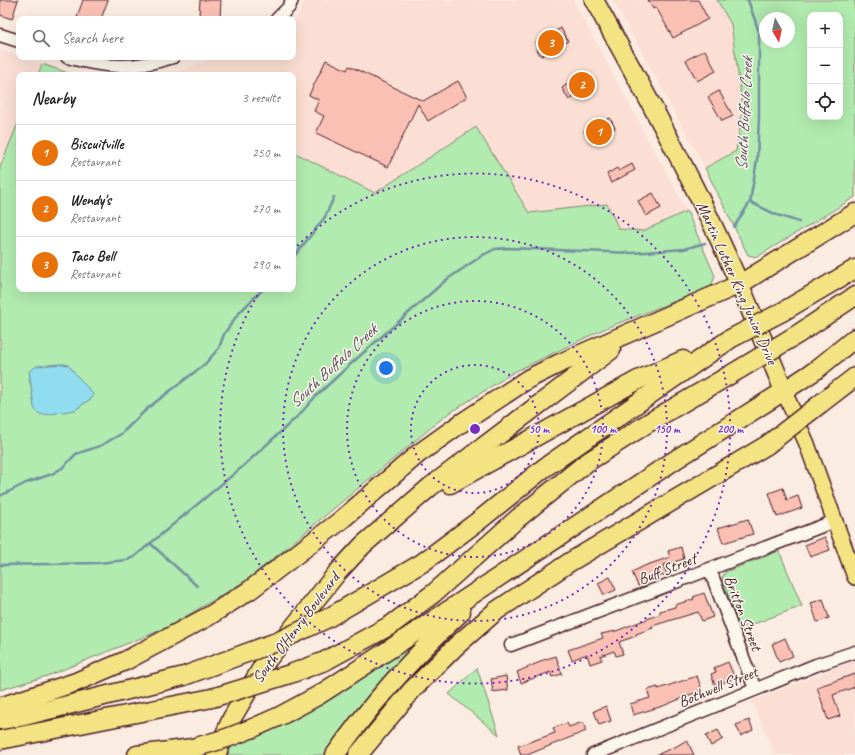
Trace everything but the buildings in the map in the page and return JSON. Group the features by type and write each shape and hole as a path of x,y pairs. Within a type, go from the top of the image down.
{"highway":[{"name":"Martin Luther King Junior Drive","path":"594,0 652,106 715,228 784,391"},
{"path":"0,706 76,682 125,661 209,616 250,590 340,521 418,454 528,379 558,364 740,284 855,213"},
{"path":"396,517 442,488 638,380 730,339 782,312 855,269"},
{"path":"0,740 212,698 290,674 325,660 391,625 434,593 517,519 586,463 648,423 798,334 855,296"},
{"path":"396,517 430,487 593,362 647,325"},
{"path":"137,755 193,748 227,738 280,716 319,695 678,458 816,370 855,338"},
{"path":"0,720 24,716 184,676 279,641 328,618 422,563 481,519 544,468 730,339"},
{"path":"358,755 412,690 451,651 496,611 570,562 767,445 855,377"},
{"name":"South O'Henry Boulevard","path":"216,755 232,718 264,664 337,573 363,545 396,517"},
{"path":"335,755 387,687 430,641 473,600 548,545"}],"main road":[{"name":"Martin Luther King Junior Drive","path":"784,391 807,444 855,577"}],"street":[{"path":"280,16 289,7 292,0"},
{"path":"0,35 16,40"},
{"path":"78,60 113,67 136,67 162,60"},
{"name":"Buff Street","path":"511,645 835,521"},
{"name":"Britton Street","path":"710,570 755,689"},
{"name":"Bothwell Street","path":"593,755 755,689 855,652"}],"shaded area":[{"path":"305,0 573,0 687,211 643,231 619,229 607,204 529,213 476,127 375,193 296,154 296,72 176,72 209,60 296,60 296,19"},
{"path":"613,0 717,0 731,24 743,109 736,152 705,168"},
{"path":"0,50 16,55 16,60 30,60 42,64 39,72 16,72 16,128 0,167"},
{"path":"855,660 855,755 775,755 752,701"}],"green space":[{"path":"717,0 855,0 855,197 757,257 748,255 705,168 736,151 743,109 731,24"},
{"path":"42,64 65,72 39,72"},
{"path":"476,127 529,213 607,204 619,229 643,231 687,211 715,276 711,287 606,328 514,372 445,416 249,579 166,628 47,676 0,690 0,167 16,128 16,292 296,292 296,154 375,193","holes":["68,365 93,397 75,410 34,407 32,388 29,380 37,366"]},
{"path":"779,551 802,606 740,629 722,578 725,572"},
{"path":"416,640 418,644 329,755 227,755 233,745 282,726 328,700"},
{"path":"477,668 499,735 449,694"}],"water":[{"path":"68,365 93,394 93,397 75,410 44,415 39,413 34,407 29,371 37,366"}],"waterway":[{"name":"South Buffalo Creek","path":"734,227 750,202 757,160 759,118 759,32 748,0"},
{"path":"296,254 325,217 334,197"},
{"path":"750,202 777,215 799,222"},
{"name":"South Buffalo Creek","path":"0,565 98,563 127,560 134,557 241,468 299,415 316,396 354,361 446,280 483,255 495,249 508,248 632,253 684,249 705,243"},
{"path":"0,496 26,483 52,474 62,468 76,454 100,446 121,434 148,408 205,364 219,348 224,334 238,314 260,292"},
{"path":"150,543 197,586"}],"place":[{"name":"Taco Bell","path":"551,43"},
{"name":"Wendy's","path":"582,85"},
{"name":"Biscuitville","path":"599,132"}]}
